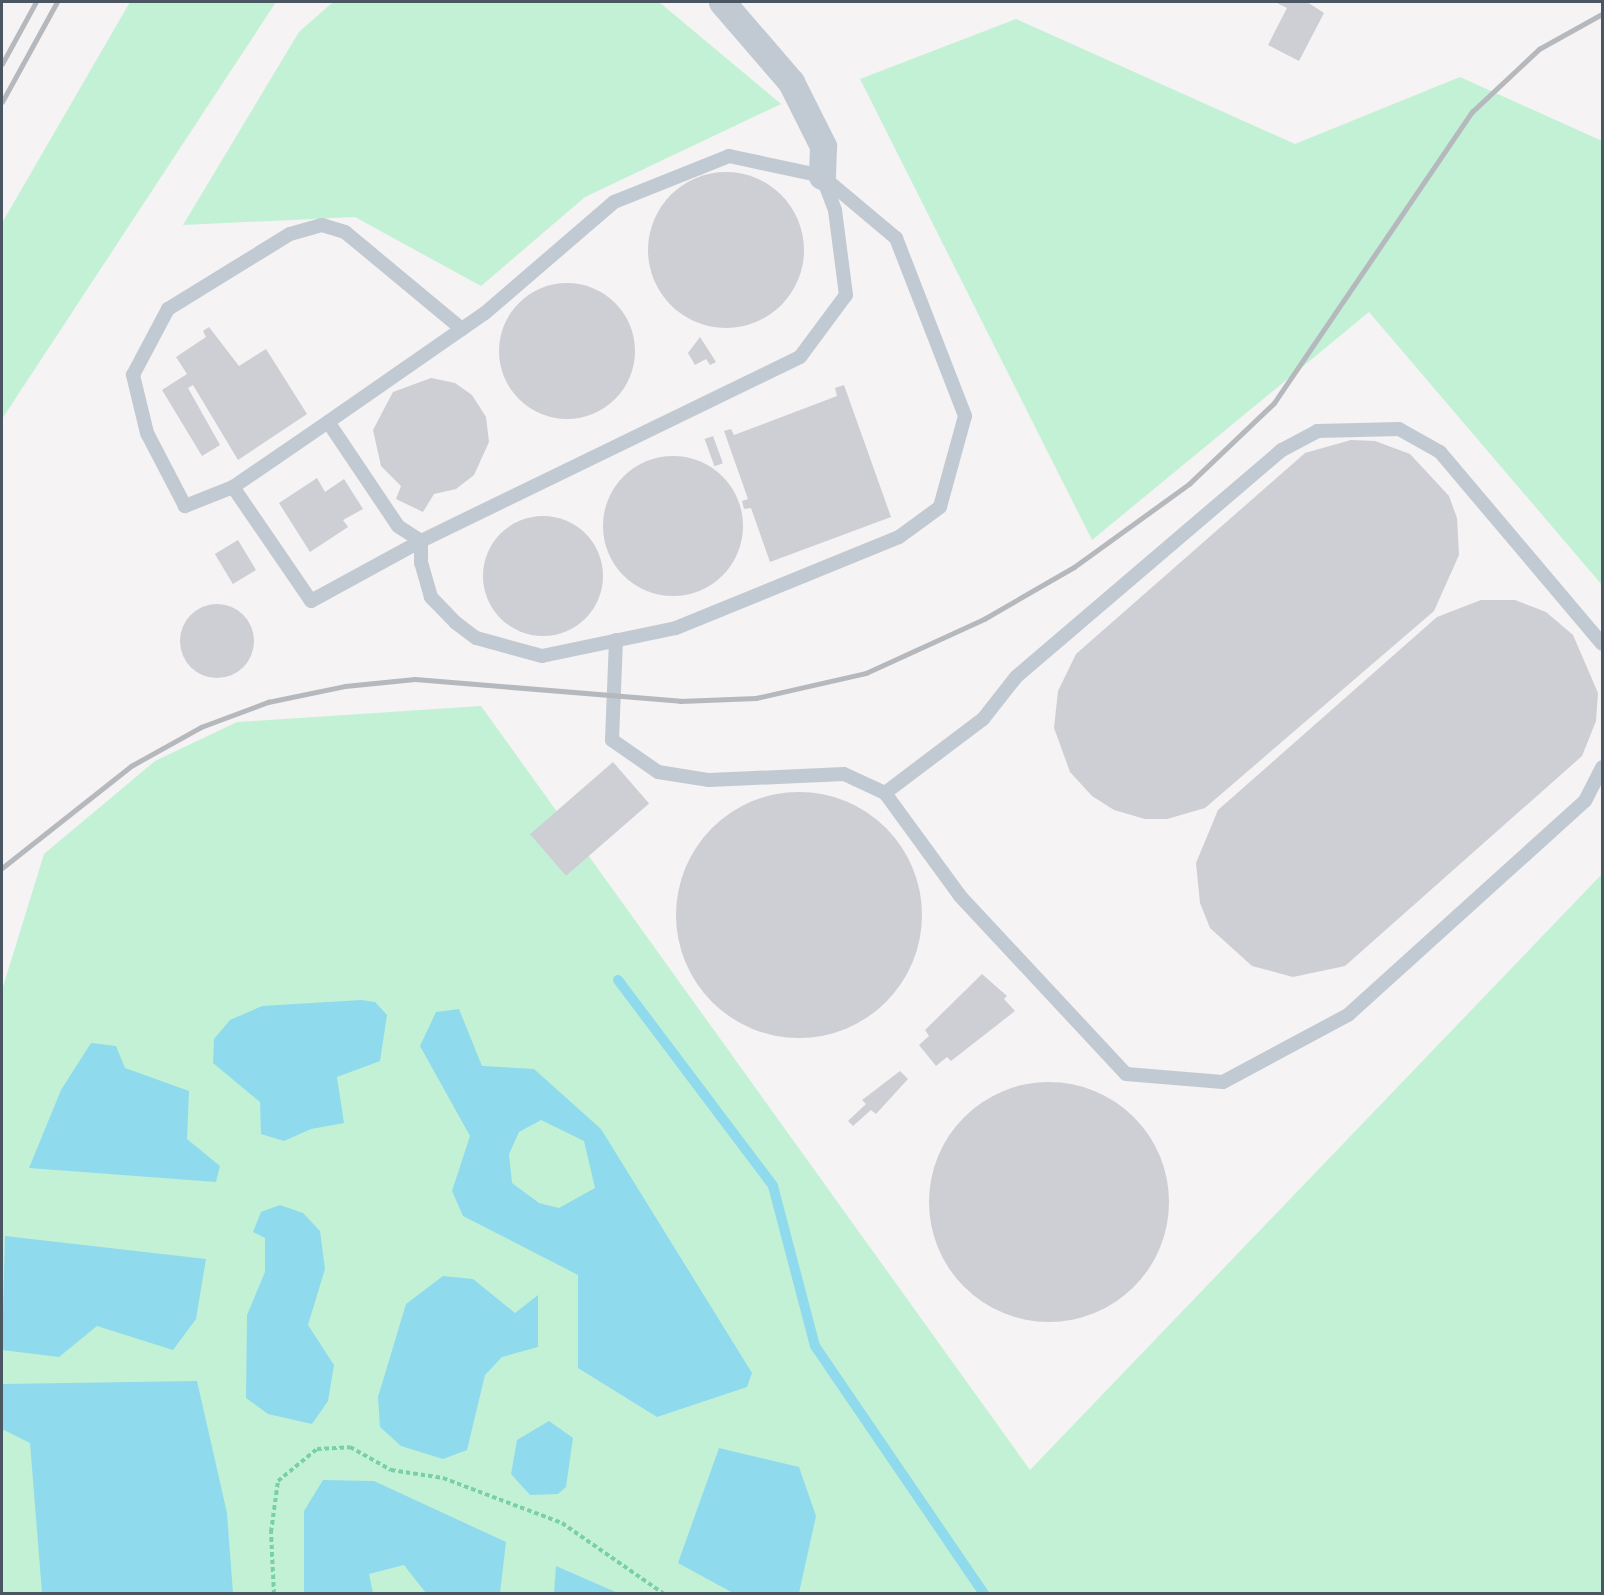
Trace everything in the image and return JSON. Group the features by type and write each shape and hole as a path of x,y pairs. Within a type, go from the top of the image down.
{"street":[{"path":"723,2 791,82 823,146 822,176"}],"lane":[{"path":"421,541 420,563 431,597 477,639 542,656 676,628 899,537 940,507 965,416 896,238 822,176 729,156 614,202 462,329 232,487 185,506 147,433 133,375 168,309 290,234 322,225 345,232 462,329"},
{"path":"232,487 311,601 421,541 800,357 846,295 835,210 822,176"},
{"path":"328,422 398,526 421,541"},
{"path":"885,793 983,719 1016,677 1282,450 1317,431 1399,429 1440,453 1602,644"},
{"path":"616,640 612,740 658,772 709,780 844,774 885,793 960,896 1126,1074 1223,1082 1348,1015 1585,801 1602,767"}],"path":[{"path":"274,1593 271,1532 278,1482 317,1449 350,1447 391,1470 443,1478 562,1523 664,1593"}],"green space":[{"path":"130,2 276,2 2,419 2,223"},
{"path":"333,2 659,2 781,104 585,197 481,286 355,217 183,225 299,32"},
{"path":"1016,19 1295,144 1460,77 1602,141 1602,585 1369,312 1092,540 860,79"},
{"path":"481,706 1030,1470 1602,874 1602,1593 2,1594 2,990 44,854 155,761 237,722"}],"water":[{"path":"361,1000 375,1002 387,1015 380,1061 337,1077 344,1123 311,1129 284,1141 261,1134 260,1102 213,1063 214,1039 230,1020 262,1006"},
{"path":"459,1009 482,1066 534,1069 601,1129 752,1373 747,1387 657,1417 578,1368 578,1275 463,1216 452,1191 470,1136 420,1046 436,1012","holes":["541,1120 584,1141 595,1188 559,1208 539,1203 512,1183 509,1154 519,1132"]},
{"path":"91,1043 116,1046 125,1068 189,1091 187,1139 220,1166 216,1182 29,1168 61,1090"},
{"path":"280,1205 303,1213 320,1231 325,1269 308,1325 334,1365 328,1401 312,1424 268,1414 246,1398 247,1315 265,1272 265,1238 253,1232 261,1212"},
{"path":"5,1236 206,1259 196,1319 173,1350 97,1326 59,1357 2,1350"},
{"path":"443,1276 473,1279 515,1313 538,1295 538,1347 502,1357 485,1375 467,1450 443,1459 401,1446 380,1427 378,1397 406,1304"},
{"path":"197,1381 227,1513 233,1593 42,1593 30,1443 2,1429 2,1384"},
{"path":"549,1421 573,1438 566,1487 558,1494 530,1495 511,1474 517,1440"},
{"path":"719,1448 799,1467 816,1516 799,1593 733,1593 678,1563"},
{"path":"323,1480 374,1481 506,1542 500,1593 426,1593 404,1565 369,1574 373,1593 304,1593 304,1511"},
{"path":"556,1566 618,1593 554,1593"}],"building":[{"path":"1275,2 1307,2 1324,13 1299,61 1268,45 1287,8"},
{"path":"726,172 741,173 756,178 781,195 798,220 803,235 803,265 798,280 781,305 756,322 741,327 726,328 711,327 696,322 671,305 654,280 649,265 648,250 649,235 654,220 671,195 696,178 711,173"},
{"path":"567,283 593,289 615,303 629,325 635,351 629,377 615,399 593,413 567,419 541,413 519,399 505,377 499,351 505,325 519,303 541,289"},
{"path":"209,327 239,366 266,349 307,414 238,460 193,385 188,388 220,445 202,456 162,390 187,374 176,357 206,337 203,331"},
{"path":"700,337 716,362 710,365 706,359 695,365 688,353"},
{"path":"431,378 455,383 472,395 486,417 489,442 474,475 456,489 434,494 423,512 396,499 401,486 381,466 373,430 393,392"},
{"path":"844,385 891,517 770,562 751,508 744,509 742,501 748,499 724,431 731,429 734,435 837,396 835,388"},
{"path":"713,436 723,463 714,466 705,439"},
{"path":"1351,440 1375,441 1410,454 1449,496 1457,518 1459,555 1434,611 1205,808 1167,819 1145,819 1114,810 1092,796 1070,772 1054,728 1058,691 1076,654 1305,453"},
{"path":"673,456 700,462 712,468 722,477 731,487 737,499 743,526 737,553 731,565 722,575 712,584 700,590 673,596 646,590 634,584 624,575 615,565 609,553 603,526 609,499 615,487 624,477 634,468 646,462"},
{"path":"317,478 325,492 344,479 363,509 343,520 348,527 310,552 279,503"},
{"path":"543,516 566,521 585,534 598,553 603,576 598,599 585,618 566,631 543,636 520,631 501,618 488,599 483,576 488,553 501,534 520,521"},
{"path":"238,540 256,570 233,584 215,554"},
{"path":"1481,600 1515,600 1546,612 1573,635 1598,693 1596,721 1582,756 1345,966 1293,977 1252,966 1210,928 1200,903 1196,863 1218,810 1437,617"},
{"path":"210,604 224,604 238,610 248,620 254,634 252,655 238,672 224,678 210,678 196,672 186,662 180,648 180,634 186,620 196,610"},
{"path":"613,762 649,804 566,876 530,834"},
{"path":"799,792 823,795 846,802 867,813 886,828 901,847 912,868 919,891 922,915 919,939 912,962 901,983 886,1002 867,1017 846,1028 823,1035 799,1038 775,1035 752,1028 731,1017 712,1002 697,983 686,962 679,939 676,915 679,891 686,868 697,847 712,828 731,813 752,802 775,795"},
{"path":"982,974 1007,996 1004,999 1015,1011 951,1061 947,1057 936,1066 919,1045 929,1036 925,1030"},
{"path":"900,1071 908,1079 876,1114 871,1110 853,1126 848,1121 866,1104 862,1100"},
{"path":"1049,1082 1072,1084 1095,1091 1116,1102 1134,1117 1149,1135 1160,1156 1167,1179 1169,1202 1167,1225 1160,1248 1149,1269 1134,1287 1116,1302 1095,1313 1072,1320 1049,1322 1026,1320 1003,1313 982,1302 964,1287 949,1269 938,1248 931,1225 929,1202 931,1179 938,1156 949,1135 964,1117 982,1102 1003,1091 1026,1084"}],"waterway":[{"path":"618,980 773,1186 815,1346 984,1594"}],"railway":[{"path":"2,64 36,2"},
{"path":"2,102 57,2"},
{"path":"2,868 131,766 201,727 268,702 345,686 415,679 680,701 756,698 866,673 984,619 1074,567 1189,484 1274,403 1472,112 1539,49 1602,14"}]}
